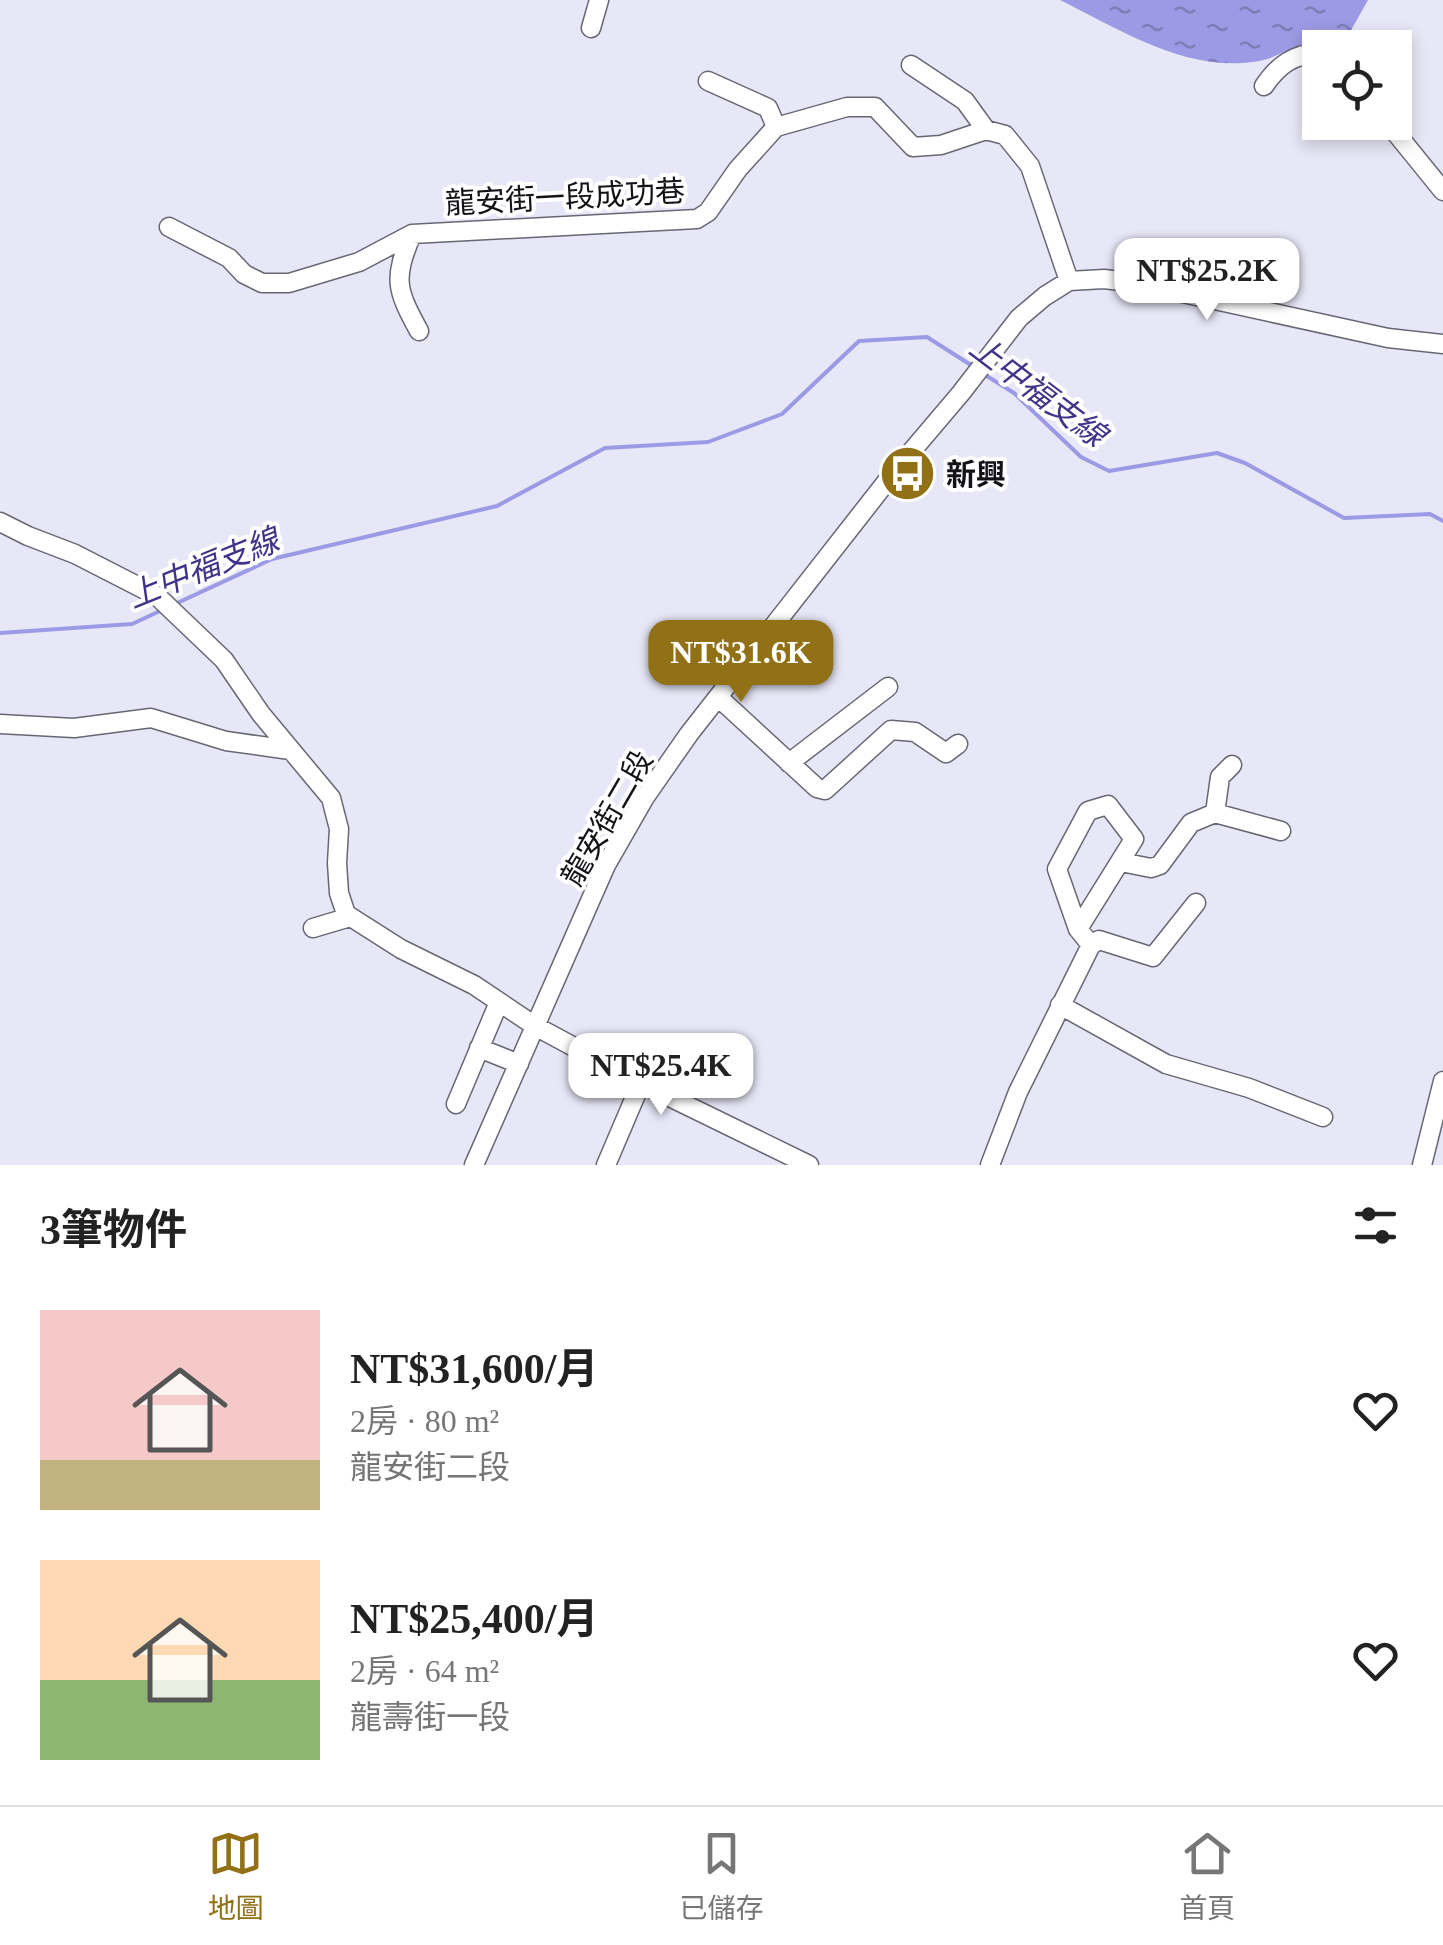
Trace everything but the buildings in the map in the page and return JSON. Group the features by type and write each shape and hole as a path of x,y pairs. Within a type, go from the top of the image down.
{"street":[{"path":"591,28 599,0"},
{"path":"1264,86 1276,68 1302,54"},
{"path":"911,65 965,101 986,130"},
{"path":"708,80 768,108 776,127 847,108 874,107 912,147 941,145 986,130 1005,134 1030,166 1069,281 1137,282 1370,334 1443,344"},
{"name":"龍安街一段成功巷","path":"169,227 229,258 244,274 262,283 289,283 359,262 412,234 696,219 708,212 738,168 776,127"},
{"path":"1402,140 1443,191"},
{"path":"412,234 399,264 399,282 403,302 419,331"},
{"name":"龍安街二段","path":"474,1165 606,865 645,797 718,697 1019,318 1069,281"},
{"path":"0,522 75,554 161,600 224,660 261,714 332,798 340,829 339,894 346,914 401,949 474,985 536,1026 641,1083 810,1165"},
{"path":"789,762 888,687"},
{"path":"718,697 817,788 824,790 891,730 915,732 946,753 958,744"},
{"path":"0,724 74,728 152,718 226,741 290,750"},
{"path":"1215,813 1220,777 1232,765"},
{"path":"1078,929 1134,839 1108,804 1088,810 1057,868 1078,929 1092,946"},
{"path":"1121,862 1160,866 1191,822 1215,813 1282,831"},
{"path":"990,1165 1018,1092 1092,946 1099,940 1152,957 1196,902"},
{"path":"313,928 350,917"},
{"path":"456,1104 499,1002"},
{"path":"1060,1005 1166,1064 1249,1088 1323,1117"},
{"path":"480,1048 518,1064"},
{"path":"1422,1165 1443,1081"},
{"path":"606,1165 641,1083"}],"water":[{"path":"1060,0 1368,0 1351,30 1302,30 1302,46 1259,61 1207,61 1131,36"}],"waterway":[{"name":"上中福支線","path":"173,605 272,559 497,506 605,448 708,442 782,414 859,341 927,337 974,367"},
{"name":"上中福支線","path":"982,373 1014,393 1081,457 1109,471 1217,453 1245,463 1344,518 1430,514 1443,521"},
{"name":"上中福支線","path":"0,633 132,624 160,611"}],"place":[{"name":"新興","path":"907,474"}]}
